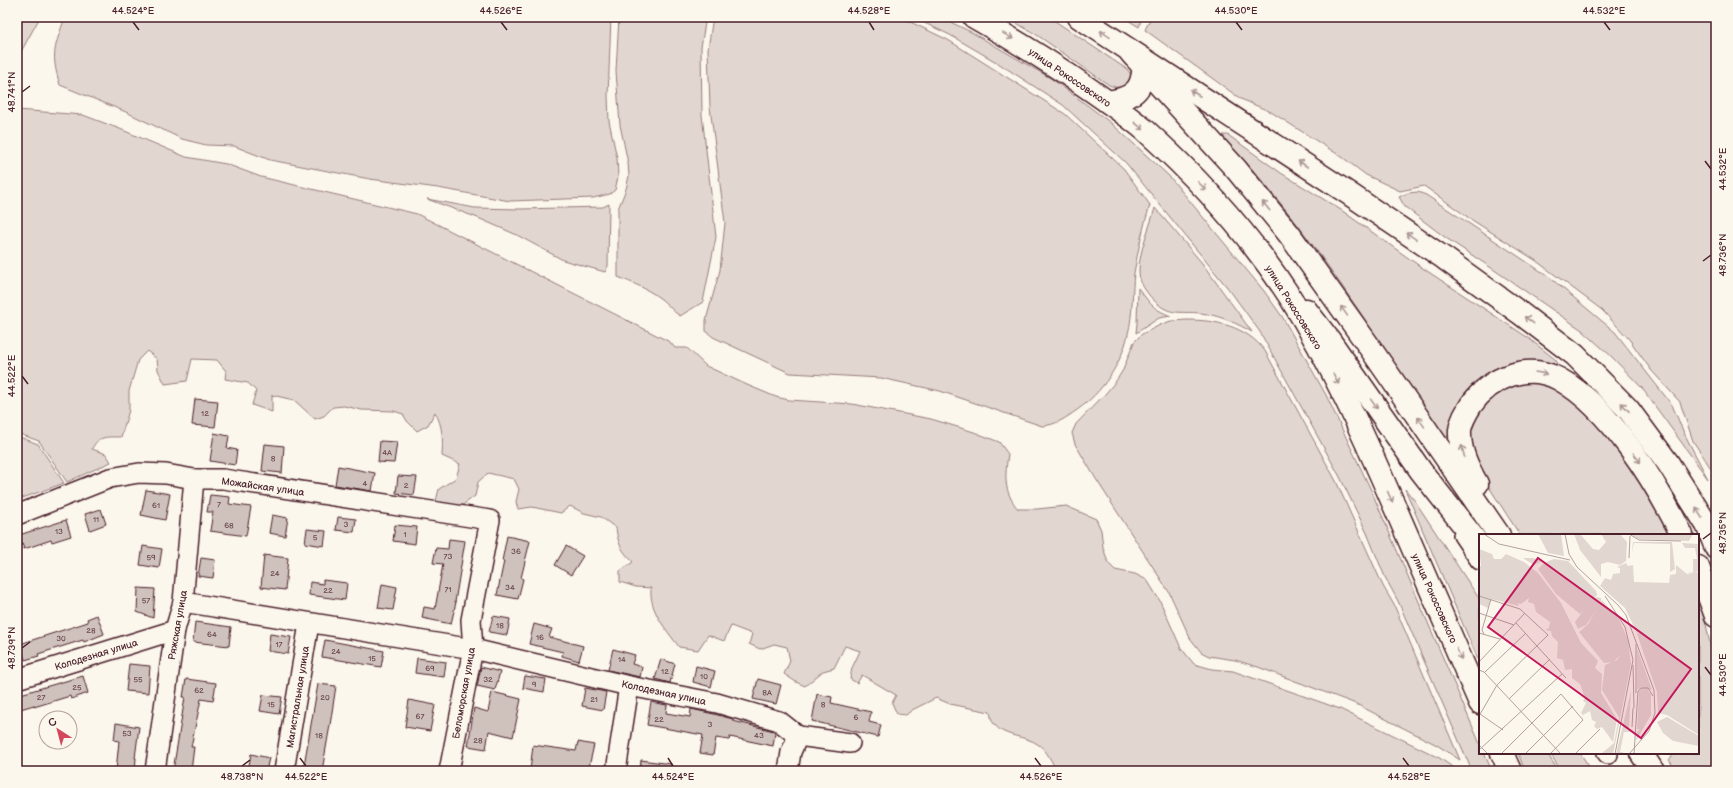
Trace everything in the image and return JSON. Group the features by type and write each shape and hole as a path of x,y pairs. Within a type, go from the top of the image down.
{"main road":[{"name":"улица Рокоссовского","path":"974,17 1020,42 1108,102 1144,130 1206,190 1257,250 1289,296 1319,346 1359,426 1479,701"},
{"path":"1079,17 1136,59 1348,193 1437,254 1576,355 1628,409 1668,463 1707,525 1716,548"},
{"path":"1108,102 1123,99 1131,95 1139,88 1143,73 1136,59"},
{"path":"1136,59 1236,169 1289,234 1498,534"},
{"path":"1257,250 1330,341 1422,471 1479,545"},
{"path":"1506,534 1468,466 1460,441 1460,429 1464,417 1485,389 1505,377 1520,372 1545,374 1559,379 1603,416 1640,463 1681,534"},
{"path":"1699,570 1716,616"},
{"path":"1502,754 1510,771"},
{"path":"1642,754 1653,771"}],"street":[{"path":"1422,471 1479,558"},
{"name":"Можайская улица","path":"17,515 110,478 139,473 166,474 194,479 224,479 490,520"},
{"name":"Ряжская улица","path":"155,771 175,630 183,602 194,479"},
{"name":"Беломорская улица","path":"449,771 473,649 471,620 490,520"},
{"name":"Колодезная улица","path":"183,602 309,624 473,649 629,686 717,703 779,721 798,736"},
{"name":"Магистральная улица","path":"284,771 309,624"},
{"name":"Колодезная улица","path":"17,679 175,630"},
{"path":"616,771 629,686"},
{"path":"788,771 791,752 798,736 850,743"}],"shaded area":[{"path":"17,17 40,17 17,59"},
{"path":"65,17 611,17 608,96 609,121 617,158 618,177 615,190 610,194 593,198 510,201 438,188 370,179 270,160 234,146 206,145 182,139 126,112 60,85 55,65 55,50"},
{"path":"619,17 706,17 701,47 702,115 716,237 703,302 680,316 651,292 618,277 618,209 626,189 629,176 628,163 620,125 616,71"},
{"path":"713,17 900,17 948,40 1065,114 1124,169 1150,205 1134,273 1131,319 1125,345 1110,376 1095,395 1065,418 1056,423 1042,426 940,391 881,378 790,373 713,337 706,331 706,320 720,270 725,223 710,107 708,49"},
{"path":"912,17 940,17 971,32 1052,79 1111,123 1169,176 1264,291 1283,318 1326,395 1371,490 1479,742 1479,754 1484,754 1492,771 1472,771 1398,601 1385,577 1367,533 1340,477 1260,332 1231,292 1126,163 1063,105 998,63 950,35"},
{"path":"1006,17 1049,17 1128,70 1132,77 1132,83 1121,87 1109,85 1037,35"},
{"path":"1123,17 1142,17 1139,27"},
{"path":"1151,17 1716,17 1716,480 1712,470 1693,441 1680,402 1651,370 1629,339 1602,310 1535,260 1469,218 1424,186 1400,191 1366,175 1342,157 1271,112 1241,99 1145,30"},
{"path":"17,110 83,115 186,157 226,164 261,177 417,214 670,342 675,348 687,348 706,366 776,397 789,400 852,404 931,419 974,432 999,442 1008,454 1006,469 1007,489 1018,509 1066,506 1096,519 1101,530 1103,547 1108,563 1115,570 1135,574 1147,580 1160,601 1181,648 1194,664 1212,669 1233,671 1340,709 1438,757 1458,771 1057,771 1042,747 1028,739 1003,732 998,729 992,721 990,712 950,704 936,698 912,710 906,715 897,714 892,703 896,695 862,675 857,683 850,679 852,668 860,651 845,646 834,668 823,671 805,686 784,674 790,661 787,647 774,644 760,649 749,644 752,634 731,626 724,641 708,635 698,650 679,647 659,619 653,604 651,588 636,587 620,582 620,571 633,562 621,546 616,528 601,517 584,513 570,506 561,513 532,507 518,509 516,502 519,489 514,479 488,473 478,482 475,496 464,504 454,508 436,501 439,489 456,478 460,464 442,456 442,433 438,417 435,412 428,425 417,431 407,421 403,414 394,411 362,410 344,406 333,407 324,416 315,419 294,400 272,395 272,412 252,405 256,391 248,383 225,379 226,371 217,360 192,359 187,381 165,384 158,370 157,359 147,351 138,360 129,391 129,410 121,437 108,437 100,439 94,444 92,449 106,454 111,462 67,482 39,441 17,433"},
{"path":"1223,135 1228,135 1281,173 1341,210 1421,267 1527,337 1556,360 1557,365 1554,367 1537,363 1452,423 1448,436 1446,438 1442,436 1366,321 1314,246 1257,175 1226,141"},
{"path":"1418,192 1426,195 1548,276 1615,332 1672,405 1684,433 1708,479 1642,388 1611,356 1582,330 1446,238 1405,207 1399,197 1408,193"},
{"path":"427,199 475,208 520,209 603,207 609,204 608,266 605,272 563,260 517,235 478,218"},
{"path":"1155,208 1202,263 1252,332 1230,321 1213,315 1169,311 1156,303 1149,295 1141,281 1139,274 1139,263"},
{"path":"1138,288 1155,308 1171,316 1159,318 1136,333 1137,323"},
{"path":"1171,321 1209,321 1230,326 1249,336 1265,351 1336,481 1383,586 1394,605 1460,760 1437,745 1356,704 1258,667 1235,660 1209,656 1201,652 1190,638 1169,592 1096,479 1075,444 1072,433 1076,424 1116,381 1123,370 1134,342 1142,334"},
{"path":"1528,382 1537,382 1562,391 1592,418 1640,476 1672,534 1519,534 1487,484 1472,455 1470,430 1480,409 1501,389"},
{"path":"17,436 38,444 64,483 17,500"},
{"path":"1405,489 1415,501 1479,598 1479,662"},
{"path":"1699,595 1716,674 1716,771 1677,771 1669,760 1674,754 1699,754"},
{"path":"1518,754 1548,754 1558,771 1525,771"},
{"path":"1551,754 1581,754 1592,771 1561,771"}],"building":[{"path":"195,399 218,401 215,427 192,425"},
{"path":"214,433 229,436 227,448 237,450 235,465 210,461"},
{"path":"380,441 397,442 394,463 378,462"},
{"path":"265,444 284,446 282,473 262,471"},
{"path":"338,466 375,473 372,491 335,485"},
{"path":"398,476 417,477 414,495 396,493"},
{"path":"146,490 170,494 165,520 141,515"},
{"path":"210,495 230,497 229,504 251,507 246,536 210,531 213,512 207,512"},
{"path":"101,509 106,524 90,530 85,514"},
{"path":"272,515 288,518 285,536 269,533"},
{"path":"338,517 356,519 354,532 336,530"},
{"path":"66,520 71,536 52,542 51,540 24,549 19,535"},
{"path":"395,525 417,527 415,544 393,541"},
{"path":"307,529 326,531 324,546 305,543"},
{"path":"507,536 530,541 521,578 523,579 518,599 497,595 504,561 502,561"},
{"path":"449,539 465,541 456,602 451,624 422,618 424,607 435,609 443,564 433,563 436,548 448,549"},
{"path":"143,546 162,549 159,568 140,565"},
{"path":"566,546 583,556 571,575 555,565"},
{"path":"264,555 288,558 285,590 261,587"},
{"path":"201,558 215,560 213,578 198,576"},
{"path":"323,580 347,583 345,600 309,595 310,582 323,584"},
{"path":"382,584 397,587 393,610 378,608"},
{"path":"138,588 155,589 153,618 137,612"},
{"path":"97,615 104,634 84,642 83,640 38,654 39,656 25,660 20,644 88,622 87,619"},
{"path":"493,616 510,619 507,635 489,632"},
{"path":"195,622 231,627 229,646 193,642"},
{"path":"534,624 552,629 549,637 583,646 579,661 562,656 563,652 529,644"},
{"path":"270,634 291,637 288,654 268,651"},
{"path":"325,640 384,651 381,667 322,657"},
{"path":"613,649 635,655 632,664 642,667 640,677 608,670"},
{"path":"417,658 446,662 444,677 415,673"},
{"path":"661,659 675,664 670,683 655,679"},
{"path":"129,664 150,666 148,693 126,691"},
{"path":"696,666 715,671 711,687 693,682"},
{"path":"481,667 500,672 495,690 477,686"},
{"path":"83,676 88,693 71,699 70,696 34,707 34,705 17,710 17,695"},
{"path":"525,676 546,679 544,692 523,688"},
{"path":"186,679 216,683 213,701 201,699 191,747 194,747 191,771 173,771 185,697 183,697"},
{"path":"758,679 781,685 776,704 753,699"},
{"path":"318,684 336,686 330,725 322,771 303,771"},
{"path":"585,688 606,692 603,710 582,706"},
{"path":"492,692 521,699 513,737 489,731 486,749 468,746 474,708 488,712"},
{"path":"817,694 832,697 831,703 871,712 869,722 881,725 878,737 812,721"},
{"path":"263,695 282,697 279,714 260,711"},
{"path":"409,700 435,705 430,731 405,727"},
{"path":"651,702 667,705 666,713 690,717 691,709 774,731 773,746 730,737 729,740 716,738 713,755 700,753 703,735 647,725"},
{"path":"116,723 139,727 135,771 116,771 119,741 114,740"},
{"path":"578,742 594,745 588,771 530,771 533,745 576,751"},
{"path":"251,754 269,758 266,771 248,771"},
{"path":"641,760 671,764 671,771 640,771"}]}
